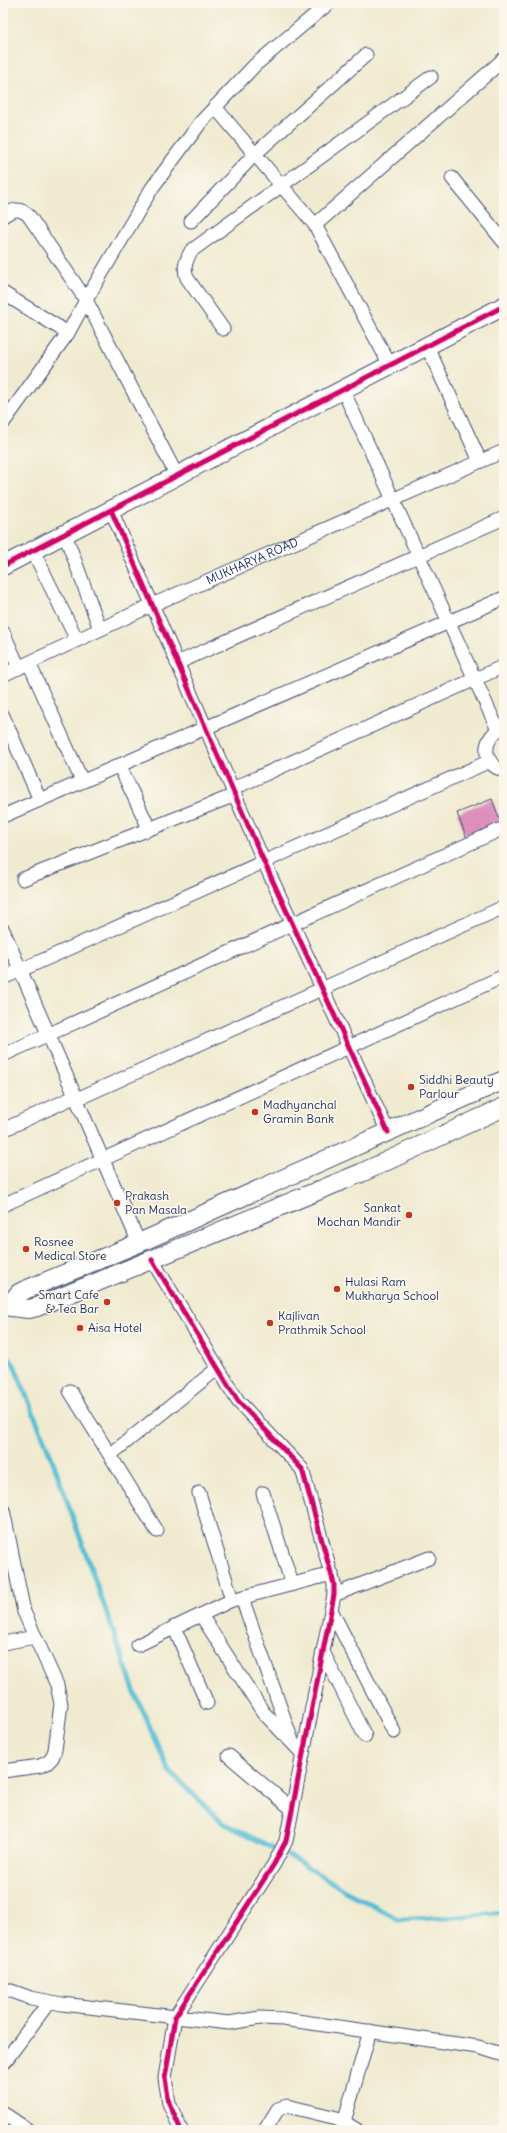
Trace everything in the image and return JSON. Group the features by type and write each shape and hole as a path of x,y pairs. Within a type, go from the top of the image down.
{"main road":[{"path":"3,566 504,307"},
{"path":"6,1306 19,1293 139,1243 504,1080"},
{"path":"6,1306 29,1309 37,1307 361,1173 504,1107"}],"street":[{"path":"3,423 68,333 152,188 201,122 256,65 329,3"},
{"path":"191,221 255,154 366,55"},
{"path":"315,225 504,59"},
{"path":"224,330 187,278 184,270 186,261 192,251 431,77"},
{"path":"215,107 315,225 390,365"},
{"path":"452,178 504,242"},
{"path":"3,216 12,210 20,209 29,216 86,300 177,476"},
{"path":"3,293 68,333"},
{"path":"427,346 480,461"},
{"path":"343,390 475,678 501,729 488,740 487,755 495,767 504,770"},
{"name":"MUKHARYA ROAD","path":"3,675 152,605 393,498 504,451"},
{"path":"111,510 264,862 388,1132"},
{"path":"177,663 504,518"},
{"path":"65,534 100,629"},
{"path":"33,551 77,640"},
{"path":"3,816 504,598"},
{"path":"3,632 24,665 82,781"},
{"path":"23,879 233,792 475,678 504,666"},
{"path":"3,716 40,800"},
{"path":"3,978 490,761"},
{"path":"119,765 149,828"},
{"path":"3,1054 504,828"},
{"path":"3,1130 504,907"},
{"path":"3,930 139,1243"},
{"path":"3,1205 504,976"},
{"path":"152,1260 238,1401 302,1469 332,1574 334,1595 286,1841 274,1864 175,2017 165,2078 169,2103 181,2130"},
{"path":"110,1455 218,1368"},
{"path":"70,1391 157,1531"},
{"path":"199,1493 237,1599 294,1744"},
{"path":"262,1493 292,1584"},
{"path":"3,1510 22,1605 35,1637 58,1685 61,1714 55,1750 52,1758 47,1764 3,1771"},
{"path":"334,1595 428,1558"},
{"path":"138,1645 237,1599 332,1574"},
{"path":"331,1610 394,1732"},
{"path":"201,1615 263,1712 303,1754"},
{"path":"174,1628 207,1703"},
{"path":"3,1644 35,1637"},
{"path":"323,1652 365,1736"},
{"path":"229,1756 292,1809"},
{"path":"3,1988 48,2002 229,2022 260,2018 284,2019 478,2048 504,2055"},
{"path":"3,2064 48,2002"},
{"path":"344,2122 370,2031"},
{"path":"266,2130 278,2108 281,2106 337,2118 356,2130"},
{"path":"3,2113 28,2130"}],"building":[{"path":"492,799 502,826 467,839 457,813"}],"waterway":[{"path":"3,1350 14,1365 54,1464 135,1693 169,1771 223,1823 295,1859 345,1891 398,1919 449,1918 504,1912"}],"cycle path":[{"path":"3,566 504,306"},
{"path":"111,510 264,862 388,1132"},
{"path":"152,1260 238,1401 302,1469 334,1584 334,1595 286,1841 274,1864 175,2017 165,2078 169,2103 181,2130"}],"place":[{"name":"Siddhi Beauty Parlour","path":"411,1087"},
{"name":"Madhyanchal Gramin Bank","path":"255,1112"},
{"name":"Prakash Pan Masala","path":"117,1203"},
{"name":"Sankat Mochan Mandir","path":"409,1215"},
{"name":"Rosnee Medical Store","path":"26,1249"},
{"name":"Hulasi Ram Mukharya School","path":"337,1289"},
{"name":"Smart Cafe & Tea Bar","path":"107,1302"},
{"name":"Kajlivan Prathmik School","path":"270,1323"},
{"name":"Aisa Hotel","path":"80,1328"}]}
